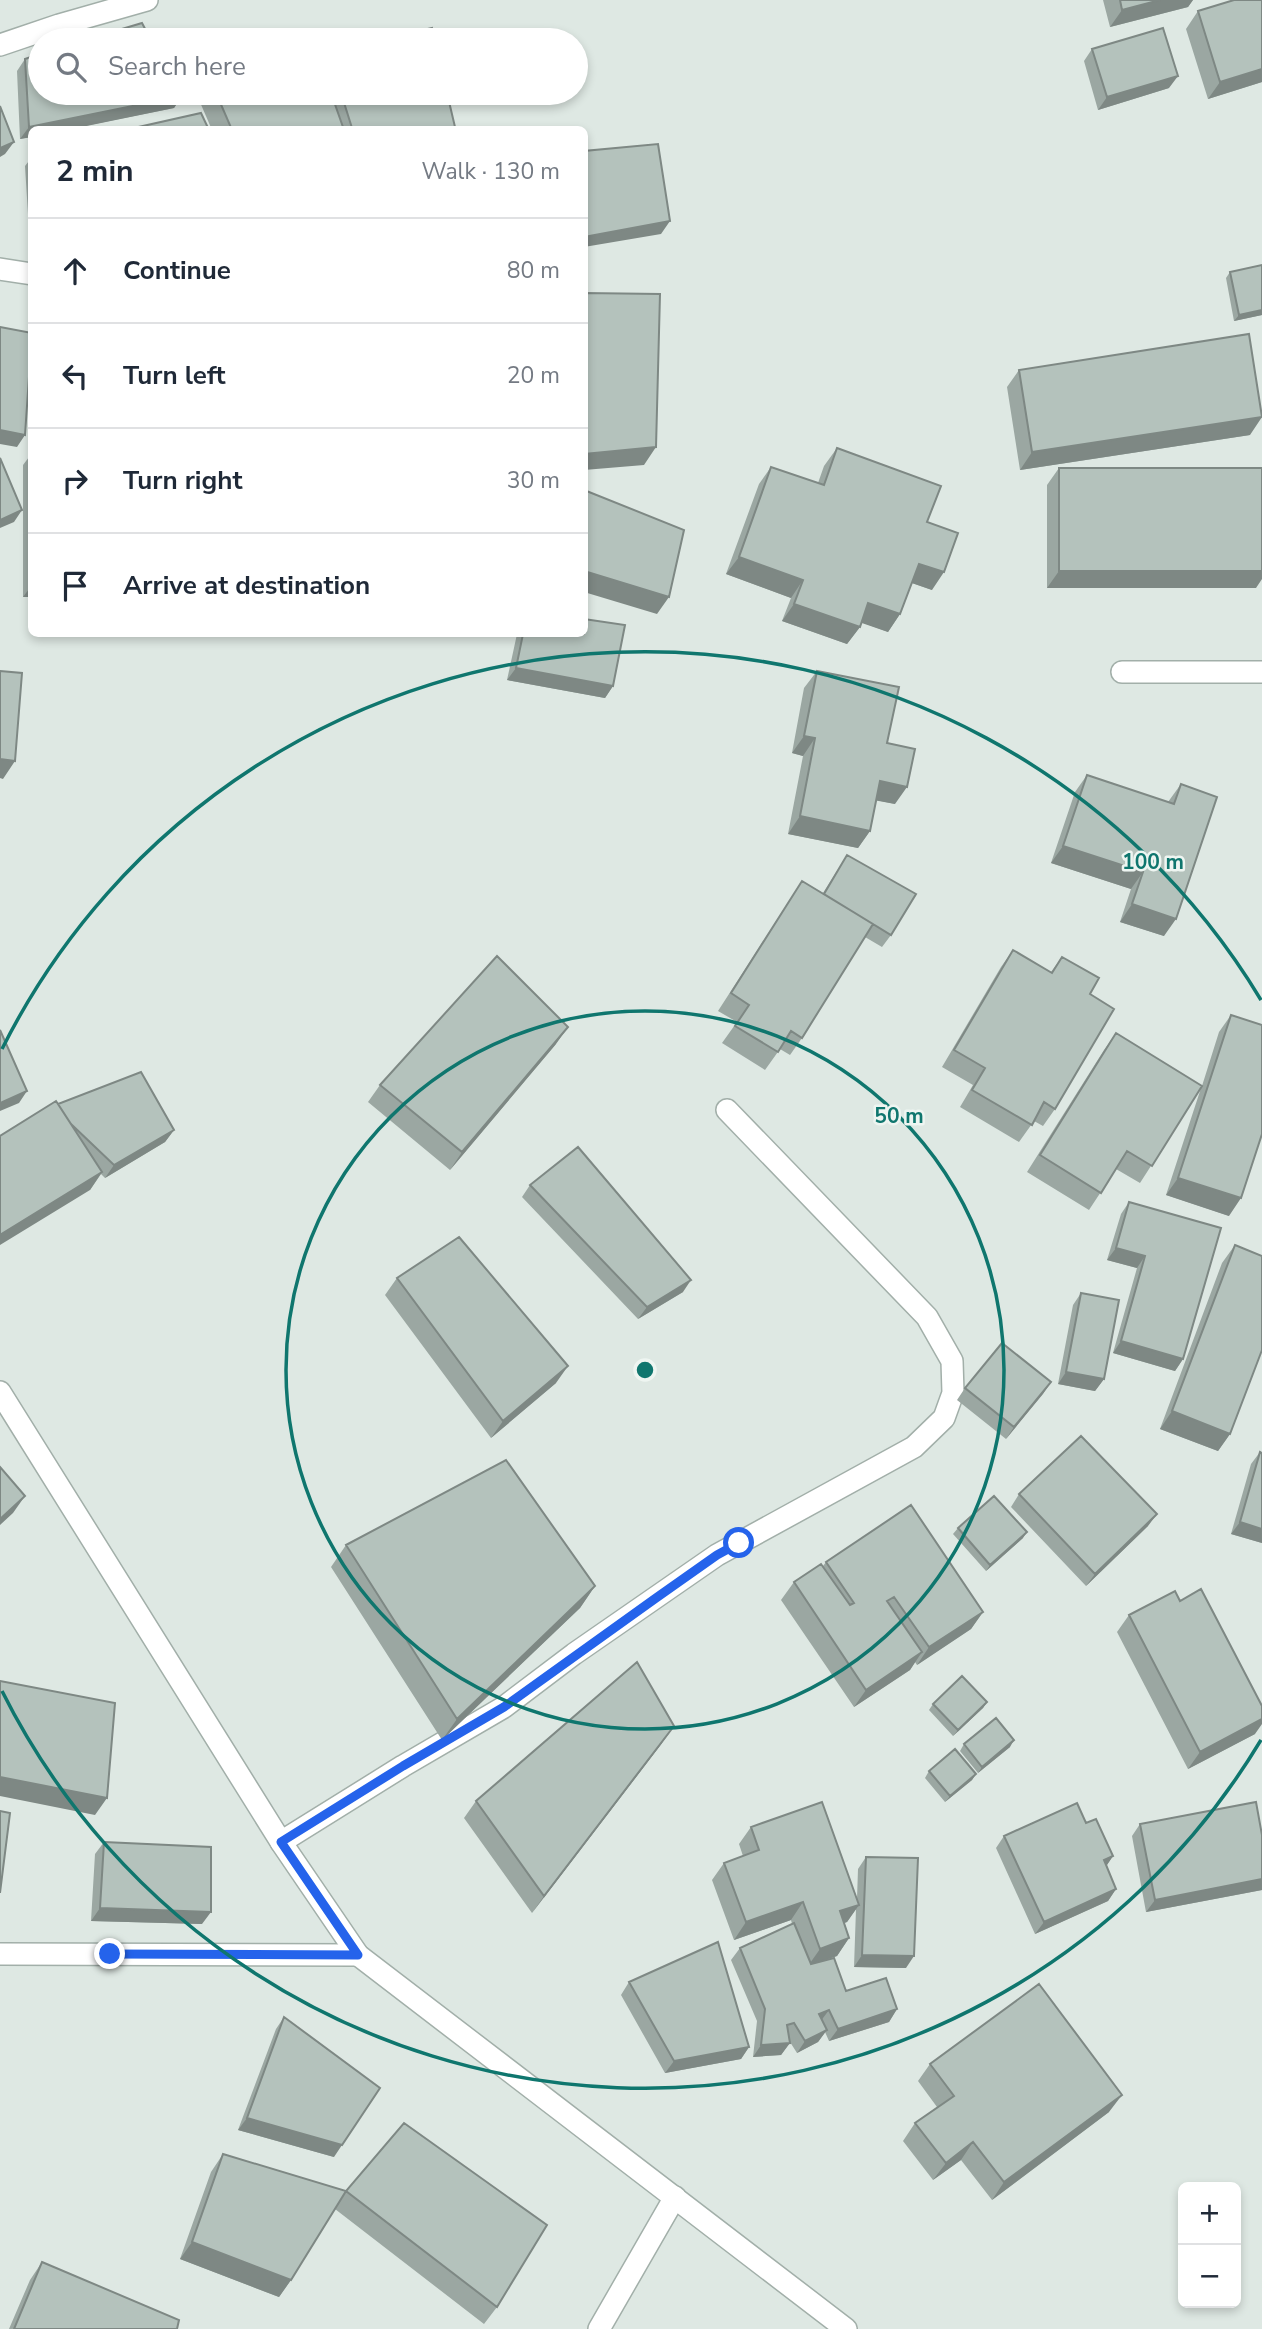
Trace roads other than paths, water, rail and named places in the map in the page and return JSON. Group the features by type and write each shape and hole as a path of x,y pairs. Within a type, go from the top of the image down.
{"street":[{"path":"50,28 147,0"},
{"path":"0,45 28,36"},
{"path":"0,269 28,273"},
{"path":"1122,672 1262,671"},
{"path":"281,1842 504,1707 574,1654 717,1555 914,1447 944,1418 953,1393 952,1361 927,1317 727,1110"},
{"path":"0,1392 281,1842 358,1955 846,2329"},
{"path":"0,1954 358,1955"},
{"path":"599,2329 676,2197"}]}
